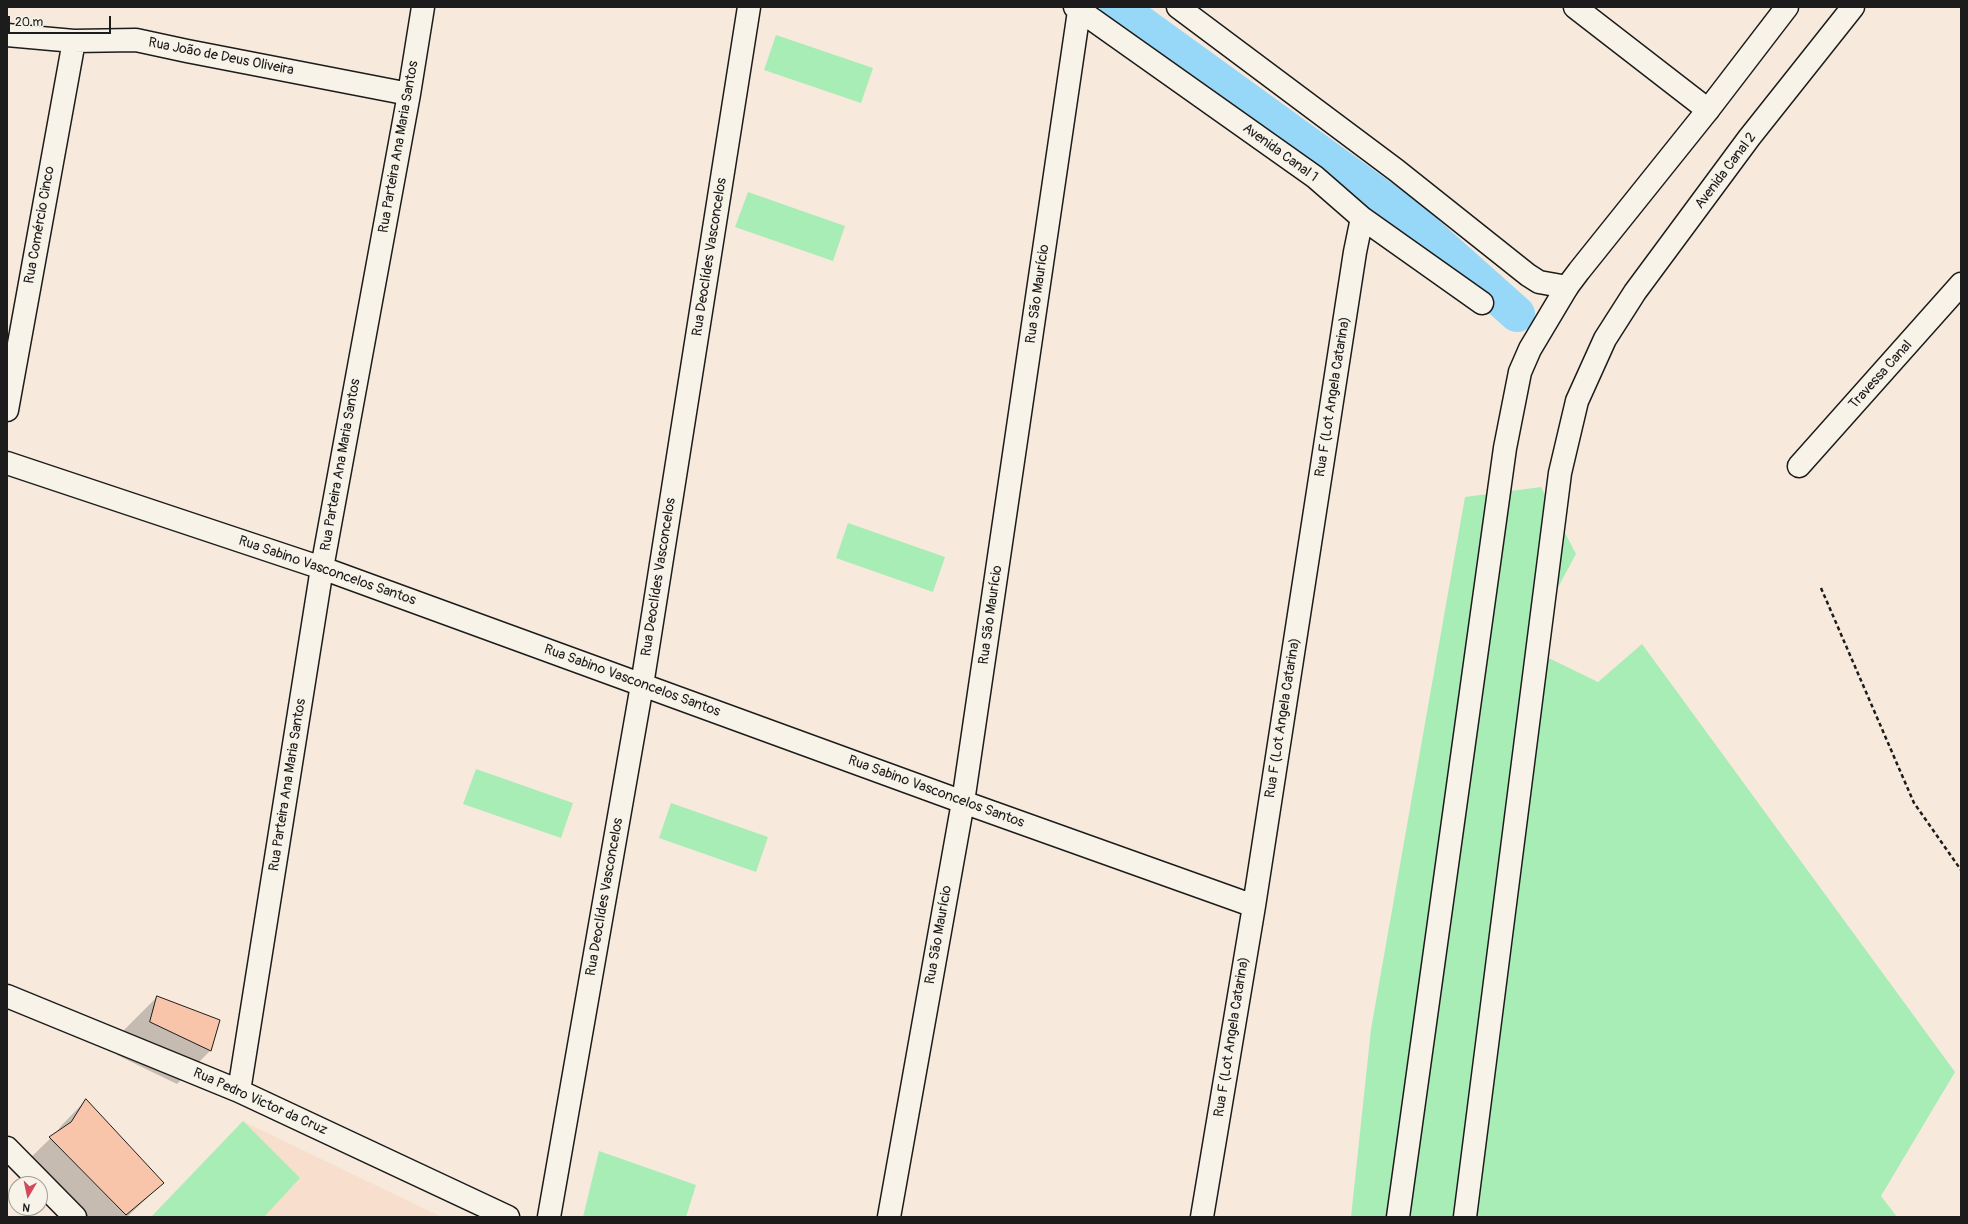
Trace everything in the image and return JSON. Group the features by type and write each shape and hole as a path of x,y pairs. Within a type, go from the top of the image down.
{"street":[{"name":"Rua Parteira Ana Maria Santos","path":"239,1091 322,568 409,94 423,7"},
{"name":"Rua Deoclídes Vasconcelos","path":"549,1217 642,685 749,7"},
{"path":"1178,7 1396,170 1528,275 1539,282 1567,287"},
{"path":"1575,7 1708,110"},
{"path":"1398,1217 1506,448 1520,372 1530,349 1567,287 1708,110 1787,7"},
{"name":"Avenida Canal 2","path":"1465,1217 1560,474 1577,401 1604,339 1635,292 1745,145 1853,7"},
{"name":"Avenida Canal 1","path":"1077,9 1315,178 1362,218 1482,304"},
{"name":"Rua São Maurício","path":"889,1217 963,802 1077,9"},
{"name":"Rua João de Deus Oliveira","path":"7,35 74,41 136,40 409,94"},
{"name":"Rua Comércio Cinco","path":"7,410 74,41"},
{"name":"Rua F (Lot Angela Catarina)","path":"1202,1217 1254,906 1355,252 1362,218"},
{"name":"Travessa Canal","path":"1799,466 1953,308 1961,284"},
{"name":"Rua Sabino Vasconcelos Santos","path":"7,463 322,568 963,802 1254,906"},
{"name":"Rua Pedro Victor da Cruz","path":"7,996 239,1091 508,1217"},
{"path":"7,1148 75,1217"}],"path":[{"path":"1821,588 1914,803 1961,870"}],"shaded area":[{"path":"243,1121 315,1156 442,1217 151,1217"}],"green space":[{"path":"776,35 873,68 861,103 764,70"},
{"path":"748,192 845,226 833,261 735,227"},
{"path":"1541,487 1576,554 1526,647 1598,682 1642,644 1955,1072 1881,1196 1897,1217 1351,1217 1371,1029 1465,497"},
{"path":"848,523 945,557 933,592 836,558"},
{"path":"476,769 573,803 561,838 463,804"},
{"path":"671,803 768,837 756,872 659,838"},
{"path":"243,1121 300,1178 264,1217 151,1217"},
{"path":"599,1151 696,1185 686,1217 583,1217"}],"building":[{"path":"157,996 220,1020 211,1051 150,1022"},
{"path":"86,1099 164,1183 126,1215 49,1137 71,1122"}],"waterway":[{"path":"1118,7 1407,216 1517,314"}]}
